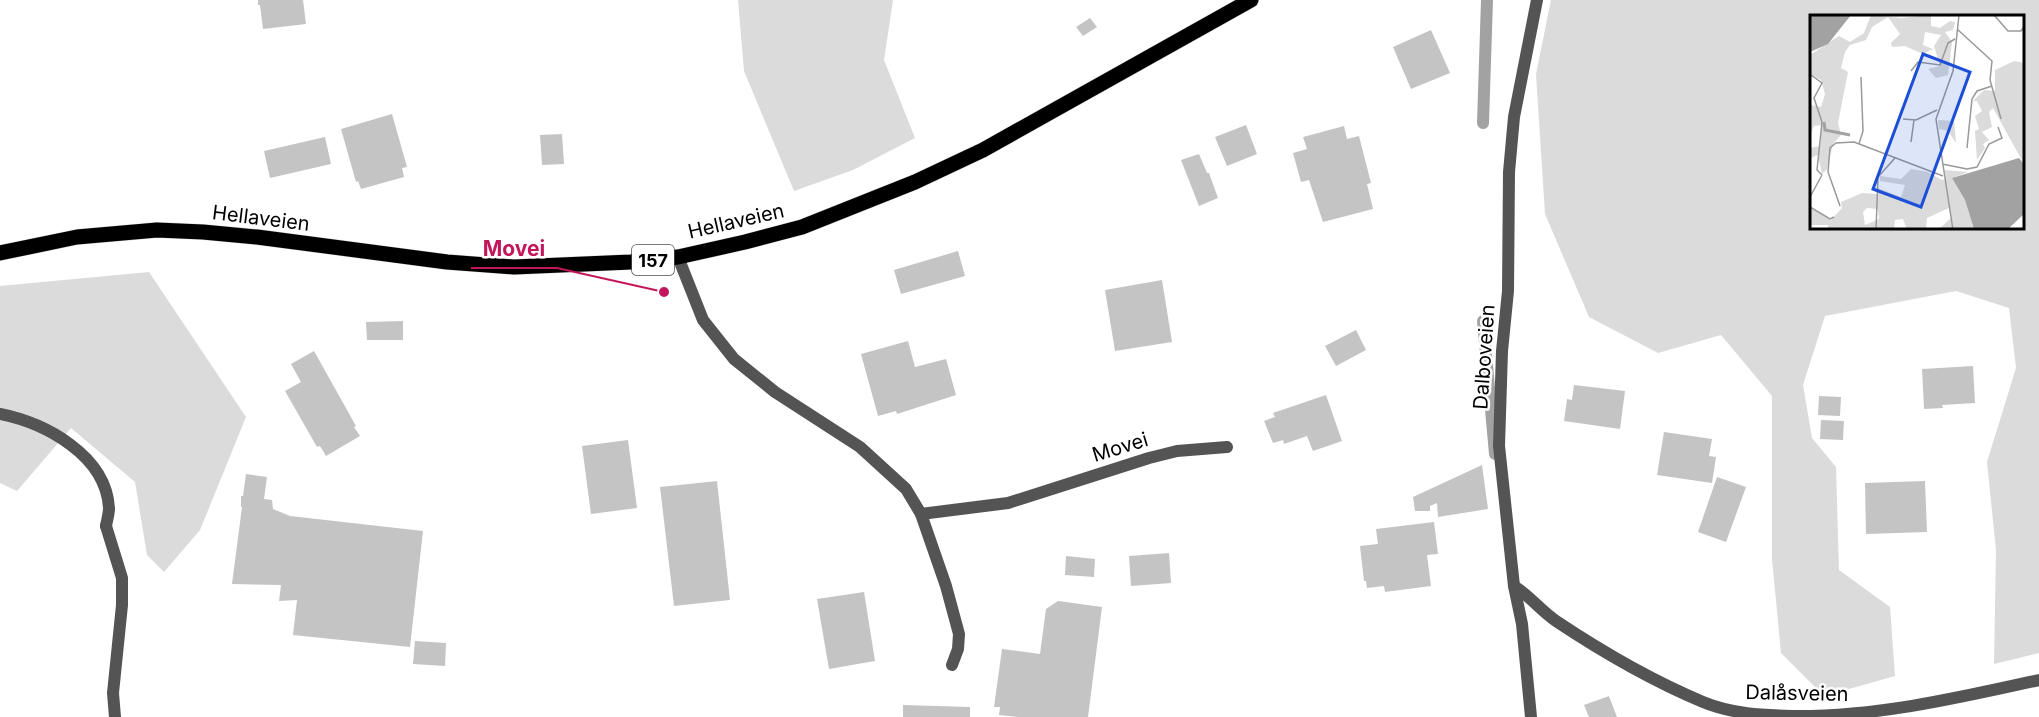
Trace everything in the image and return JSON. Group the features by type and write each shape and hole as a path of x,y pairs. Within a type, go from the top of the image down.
{"main road":[{"name":"Hellaveien","path":"0,253 77,237 157,230 258,237 447,262 514,267 631,262 678,257 802,227 915,182 983,150 1251,0"}],"street":[{"name":"Dalboveien","path":"1531,717 1522,624 1514,586 1499,446 1502,351 1508,291 1509,172 1514,117 1537,0"},
{"path":"678,257 685,280 703,320 734,359 775,392 860,447 906,489 921,514 946,586 958,634 958,649 952,665"},
{"path":"0,414 35,424 54,433 83,456 96,471 106,490 109,509 106,526 122,578 122,605 113,693 115,717"},
{"name":"Movei","path":"921,514 1008,503 1149,458 1177,451 1227,447"},
{"name":"Dalåsveien","path":"1514,586 1528,595 1553,619 1603,650 1653,678 1704,702 1733,711 1761,715 1856,714 1912,706 2039,680"}],"shaded area":[{"path":"738,0 893,0 884,60 915,138 853,170 794,191 744,71"},
{"path":"1551,0 2039,0 2039,653 1994,664 1996,550 1987,462 2016,368 2009,308 1956,291 1825,316 1803,385 1812,438 1836,467 1839,570 1890,607 1895,676 1824,696 1781,653 1772,559 1772,396 1721,335 1658,353 1589,317 1545,214 1536,74"},
{"path":"149,272 246,417 200,530 164,572 147,555 135,482 71,428 17,491 0,483 0,286"}],"building":[{"path":"258,0 303,0 306,24 263,29"},
{"path":"1090,18 1097,27 1083,36 1076,27"},
{"path":"1431,30 1450,73 1411,89 1393,47"},
{"path":"392,114 407,167 402,168 404,177 361,189 358,181 356,182 341,129"},
{"path":"1246,125 1257,154 1227,166 1215,137"},
{"path":"1344,126 1347,139 1359,136 1371,183 1367,184 1373,209 1323,222 1309,180 1301,182 1293,153 1307,149 1303,137"},
{"path":"562,134 564,164 542,165 540,135"},
{"path":"325,137 331,164 270,178 264,151"},
{"path":"1199,154 1218,198 1199,206 1181,160"},
{"path":"958,251 965,276 901,294 894,270"},
{"path":"1162,280 1172,342 1115,351 1105,290"},
{"path":"403,321 403,340 367,340 366,322"},
{"path":"1356,330 1366,350 1336,366 1325,346"},
{"path":"908,341 915,367 946,359 956,395 897,414 896,411 878,416 861,354"},
{"path":"314,351 360,436 326,456 320,446 317,447 285,391 301,382 291,364"},
{"path":"1973,366 1975,403 1942,405 1943,408 1924,409 1922,369"},
{"path":"1574,385 1625,391 1620,429 1564,421 1567,399 1572,400"},
{"path":"1326,395 1342,441 1313,451 1307,436 1284,444 1283,440 1273,443 1264,421 1275,417 1273,413"},
{"path":"1819,396 1841,397 1840,416 1818,415"},
{"path":"1821,420 1844,421 1843,440 1820,439"},
{"path":"1664,432 1712,439 1709,456 1716,457 1712,483 1657,475"},
{"path":"628,440 637,508 591,514 582,446"},
{"path":"1482,465 1488,509 1438,517 1437,503 1430,506 1430,511 1415,511 1413,497"},
{"path":"246,474 267,477 264,499 272,500 273,509 290,516 423,531 410,647 293,635 297,600 279,601 281,585 232,584 242,507 241,496 243,496"},
{"path":"1717,477 1746,487 1726,542 1698,532"},
{"path":"717,481 730,600 674,606 660,487"},
{"path":"1925,481 1927,532 1866,534 1865,483"},
{"path":"1434,522 1438,554 1427,555 1431,586 1385,592 1384,586 1367,588 1366,581 1364,581 1360,546 1378,544 1376,529"},
{"path":"1169,553 1171,583 1131,586 1129,556"},
{"path":"1066,556 1095,559 1094,577 1065,575"},
{"path":"864,592 875,661 829,669 817,599"},
{"path":"1058,601 1102,607 1088,717 999,715 1000,707 994,707 1002,649 1040,654 1046,609"},
{"path":"415,641 446,643 445,666 413,664"},
{"path":"1609,696 1617,717 1589,717 1584,705"},
{"path":"903,705 970,707 970,717 903,717"}],"waterway":[{"path":"1483,123 1487,0"},
{"path":"1483,321 1495,454"}],"place":[{"name":"Movei","path":"664,292"}]}
